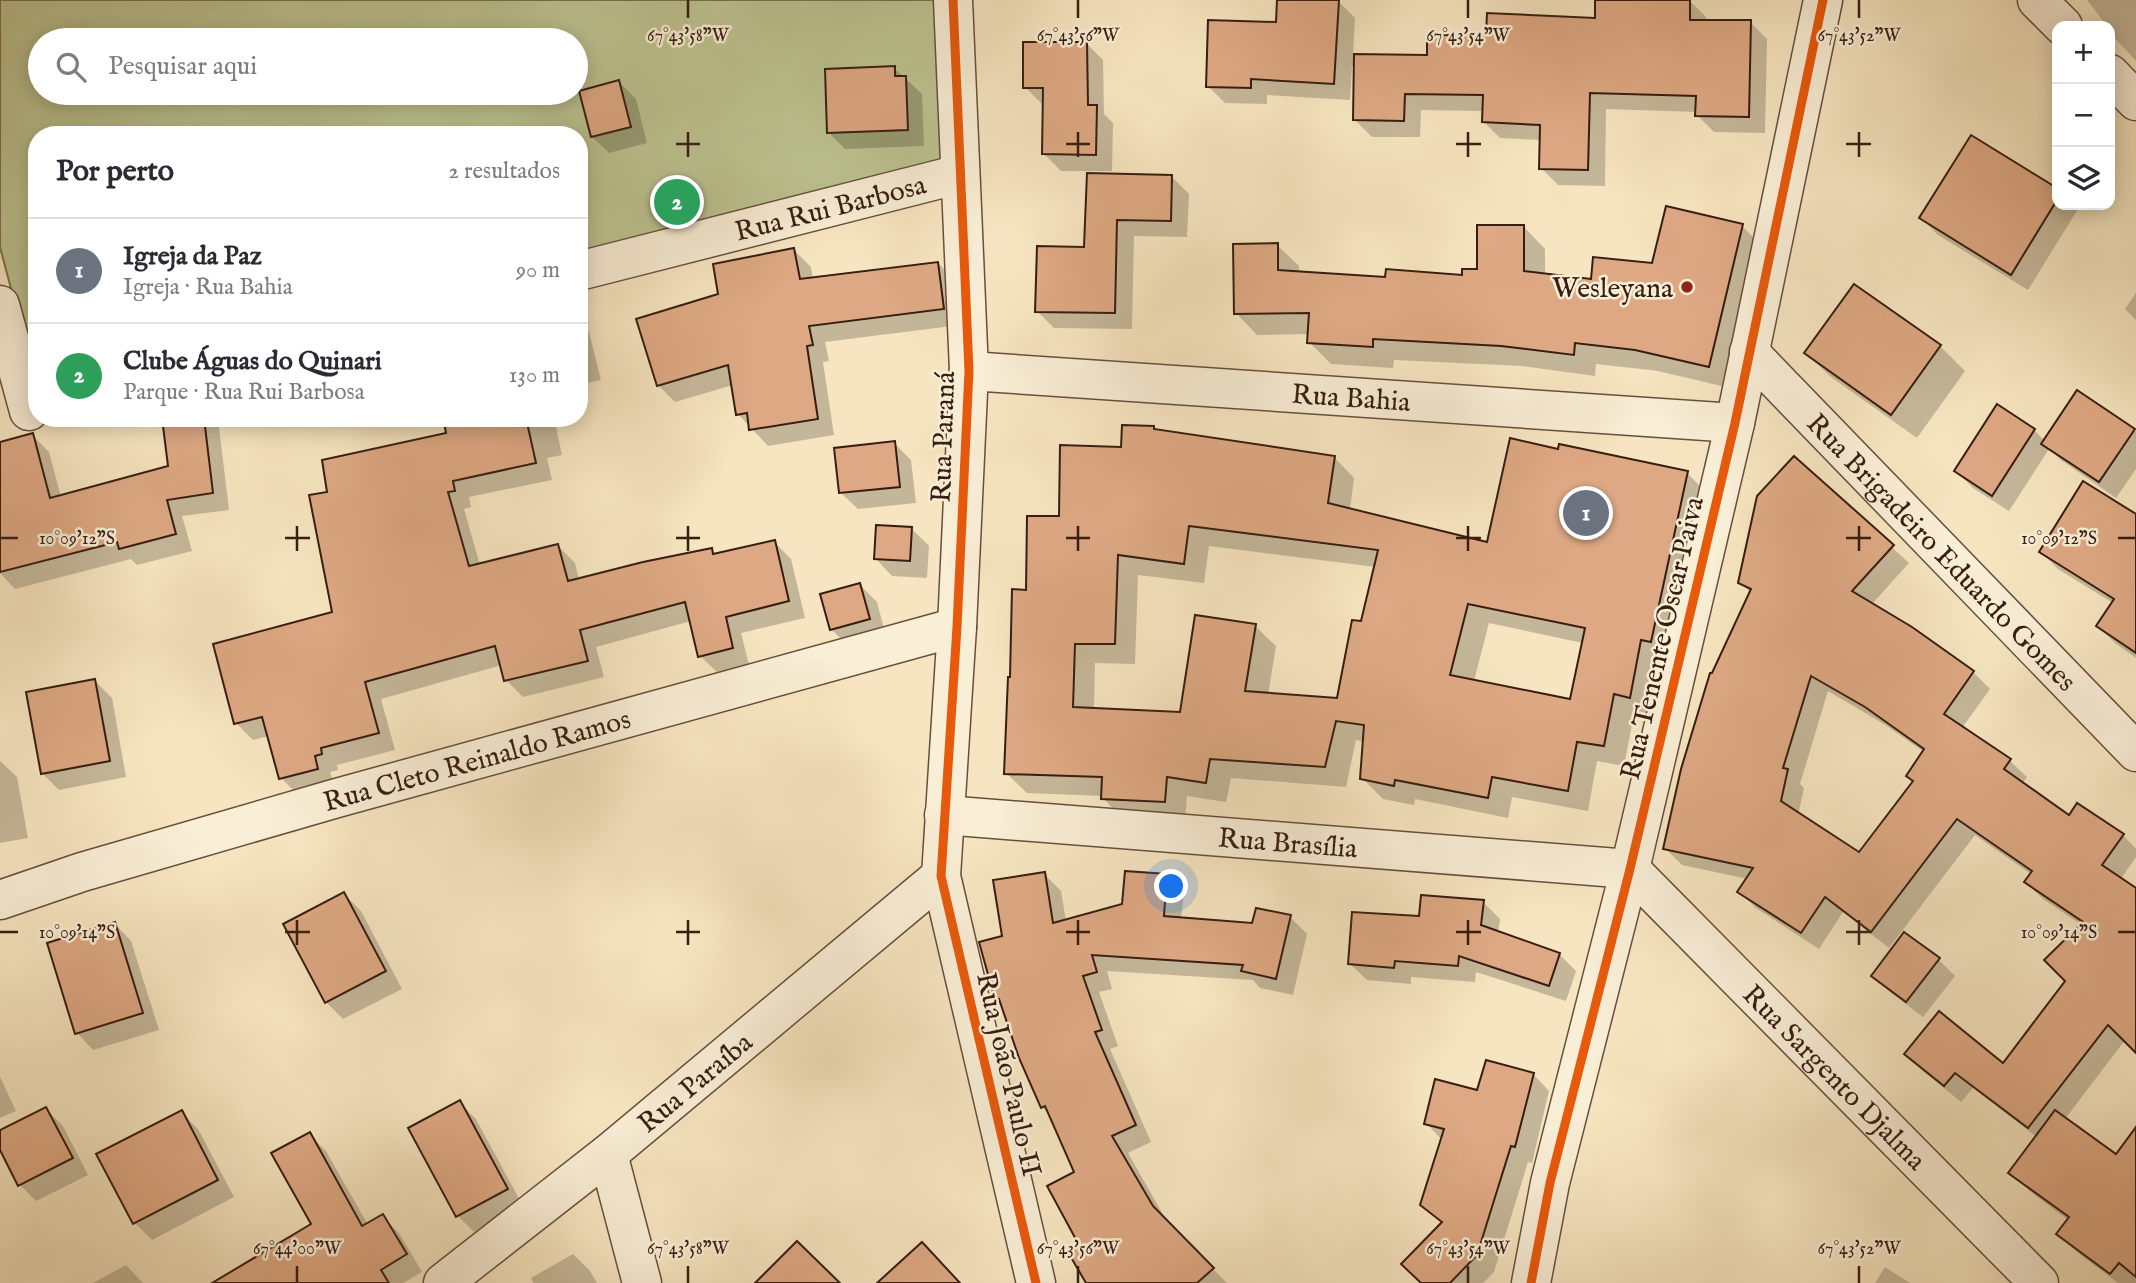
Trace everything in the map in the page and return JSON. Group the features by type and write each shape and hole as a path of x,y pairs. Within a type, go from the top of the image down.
{"street":[{"name":"Rua Paraná","path":"941,876 957,627 969,372 953,0"},
{"name":"Rua Tenente Oscar Paiva","path":"1531,1283 1550,1183 1630,869 1735,422 1823,0"},
{"path":"2037,0 2058,21"},
{"path":"2115,79 2136,101"},
{"name":"Rua Rui Barbosa","path":"588,269 960,174"},
{"path":"0,305 22,413"},
{"name":"Rua Brigadeiro Eduardo Gomes","path":"1749,352 2136,752"},
{"name":"Rua Bahia","path":"969,372 1735,422"},
{"name":"Rua Cleto Reinaldo Ramos","path":"0,900 82,872 337,798 957,627"},
{"name":"Rua Brasília","path":"944,815 1630,869"},
{"name":"Rua Sargento Djalma","path":"1630,869 2039,1283"},
{"name":"Rua Paraíba","path":"443,1283 608,1154 941,876"},
{"name":"Rua João Paulo II","path":"941,876 1036,1283"},
{"path":"608,1154 642,1283"}],"green space":[{"path":"0,0 938,0 947,158 588,251 588,126 28,126 28,353 0,247"}],"building":[{"path":"1277,0 1339,0 1334,84 1251,79 1251,88 1206,87 1208,20 1276,22"},
{"path":"1595,0 1690,0 1690,20 1751,20 1749,117 1695,116 1696,96 1590,93 1588,170 1539,169 1540,125 1482,122 1483,95 1405,94 1404,121 1353,120 1354,54 1427,55 1427,35 1486,35 1487,13 1595,18"},
{"path":"1023,42 1087,42 1088,105 1097,105 1096,155 1042,154 1043,88 1023,88"},
{"path":"895,66 895,76 906,76 908,130 827,133 825,69"},
{"path":"619,80 631,127 591,137 583,105 588,105 588,89"},
{"path":"1971,135 2052,185 2052,208 2011,275 1919,218"},
{"path":"1087,173 1172,175 1171,221 1117,220 1115,313 1035,312 1037,246 1084,247"},
{"path":"1666,206 1743,224 1709,367 1635,350 1575,343 1574,355 1501,346 1373,339 1373,347 1307,343 1309,313 1234,314 1233,244 1278,243 1278,270 1385,277 1386,269 1462,275 1462,269 1477,269 1477,225 1524,225 1524,271 1591,279 1593,257 1652,263"},
{"path":"794,248 800,279 938,262 944,309 809,326 813,345 807,346 818,419 749,430 747,413 736,415 728,365 657,386 636,319 718,294 713,264"},
{"path":"1854,284 1941,345 1891,415 1804,353"},
{"path":"2077,390 2135,429 2099,482 2041,444"},
{"path":"1997,404 2035,429 1992,496 1954,471"},
{"path":"1122,425 1154,426 1154,429 1335,456 1328,503 1487,542 1510,438 1558,449 1559,444 1688,471 1651,642 1641,640 1630,698 1614,694 1604,746 1577,742 1568,791 1492,777 1488,798 1395,780 1394,786 1360,779 1364,725 1336,721 1325,767 1210,759 1206,783 1167,777 1165,802 1101,799 1102,777 1004,774 1012,589 1026,590 1027,516 1059,516 1060,445 1121,447","holes":["1189,526 1378,550 1361,621 1352,620 1337,698 1245,691 1256,624 1195,615 1180,712 1073,707 1075,644 1115,644 1118,555 1184,564","1468,604 1585,628 1570,699 1450,675"]},
{"path":"163,427 205,427 213,493 167,500 176,534 119,549 117,542 0,572 0,442 33,433 50,498 168,466"},
{"path":"445,427 528,427 536,463 453,481 455,491 448,492 469,566 558,544 568,581 712,548 713,554 775,540 789,601 726,617 733,648 698,657 685,602 580,630 588,661 504,681 495,646 365,682 379,733 321,748 322,754 315,756 318,769 279,779 262,717 234,724 213,644 332,612 309,495 327,492 322,460 446,433"},
{"path":"895,441 900,487 839,493 834,448"},
{"path":"1794,456 1894,545 1852,591 1912,627 1974,671 1944,714 2011,759 2004,769 2069,815 2077,803 2124,834 2102,865 2136,888 2136,1053 2108,1025 2028,1128 1955,1073 1944,1086 1904,1054 1939,1011 2003,1063 2065,981 2044,960 2083,922 2024,882 2032,871 1957,819 1871,932 1825,897 1801,933 1737,892 1753,868 1663,849 1681,769 1710,673 1751,589 1738,583 1757,496","holes":["1811,676 1865,707 1924,749 1906,776 1913,781 1859,852 1781,801 1788,769 1783,768"]},
{"path":"2083,481 2136,514 2136,653 2096,626 2114,599 2039,552"},
{"path":"876,525 912,527 910,561 874,559"},
{"path":"860,583 870,619 830,630 820,594"},
{"path":"95,679 110,761 41,774 26,692"},
{"path":"1125,871 1167,874 1164,916 1252,923 1256,908 1291,915 1276,979 1241,971 1243,965 1092,955 1097,972 1083,976 1102,1030 1095,1032 1136,1125 1112,1136 1153,1206 1214,1268 1197,1283 1086,1283 1069,1254 1079,1245 1047,1186 1074,1172 1045,1106 1041,1108 1019,1058 999,999 995,1000 979,942 1002,936 993,880 1045,872 1053,923 1122,904"},
{"path":"344,892 386,971 325,1003 283,924"},
{"path":"1421,895 1484,900 1481,925 1560,953 1549,986 1459,956 1458,966 1395,961 1394,968 1348,964 1352,912 1419,916"},
{"path":"115,922 143,1013 75,1034 47,943"},
{"path":"1904,932 1940,958 1906,1002 1871,976"},
{"path":"1486,1060 1534,1073 1515,1147 1511,1146 1477,1255 1450,1283 1421,1283 1401,1264 1442,1222 1420,1205 1444,1129 1424,1124 1435,1079 1477,1090"},
{"path":"460,1100 508,1189 456,1217 408,1128"},
{"path":"46,1107 73,1158 18,1186 0,1150 0,1130"},
{"path":"182,1110 218,1180 133,1224 96,1154"},
{"path":"2055,1110 2116,1154 2136,1127 2136,1277 2119,1263 2110,1274 2056,1234 2069,1217 2008,1173"},
{"path":"310,1132 362,1226 383,1214 407,1254 381,1270 389,1283 212,1283 311,1224 271,1153"},
{"path":"797,1241 840,1283 755,1283"},
{"path":"922,1242 960,1283 877,1283"}],"cycle path":[{"path":"953,0 969,371 957,627 941,876 1036,1283"},
{"path":"1531,1283 1550,1183 1630,869 1735,423 1823,0"}],"place":[{"name":"Clube Águas do Quinari","path":"677,202"},
{"name":"Wesleyana","path":"1687,287"},
{"name":"Igreja da Paz","path":"1586,513"}]}
